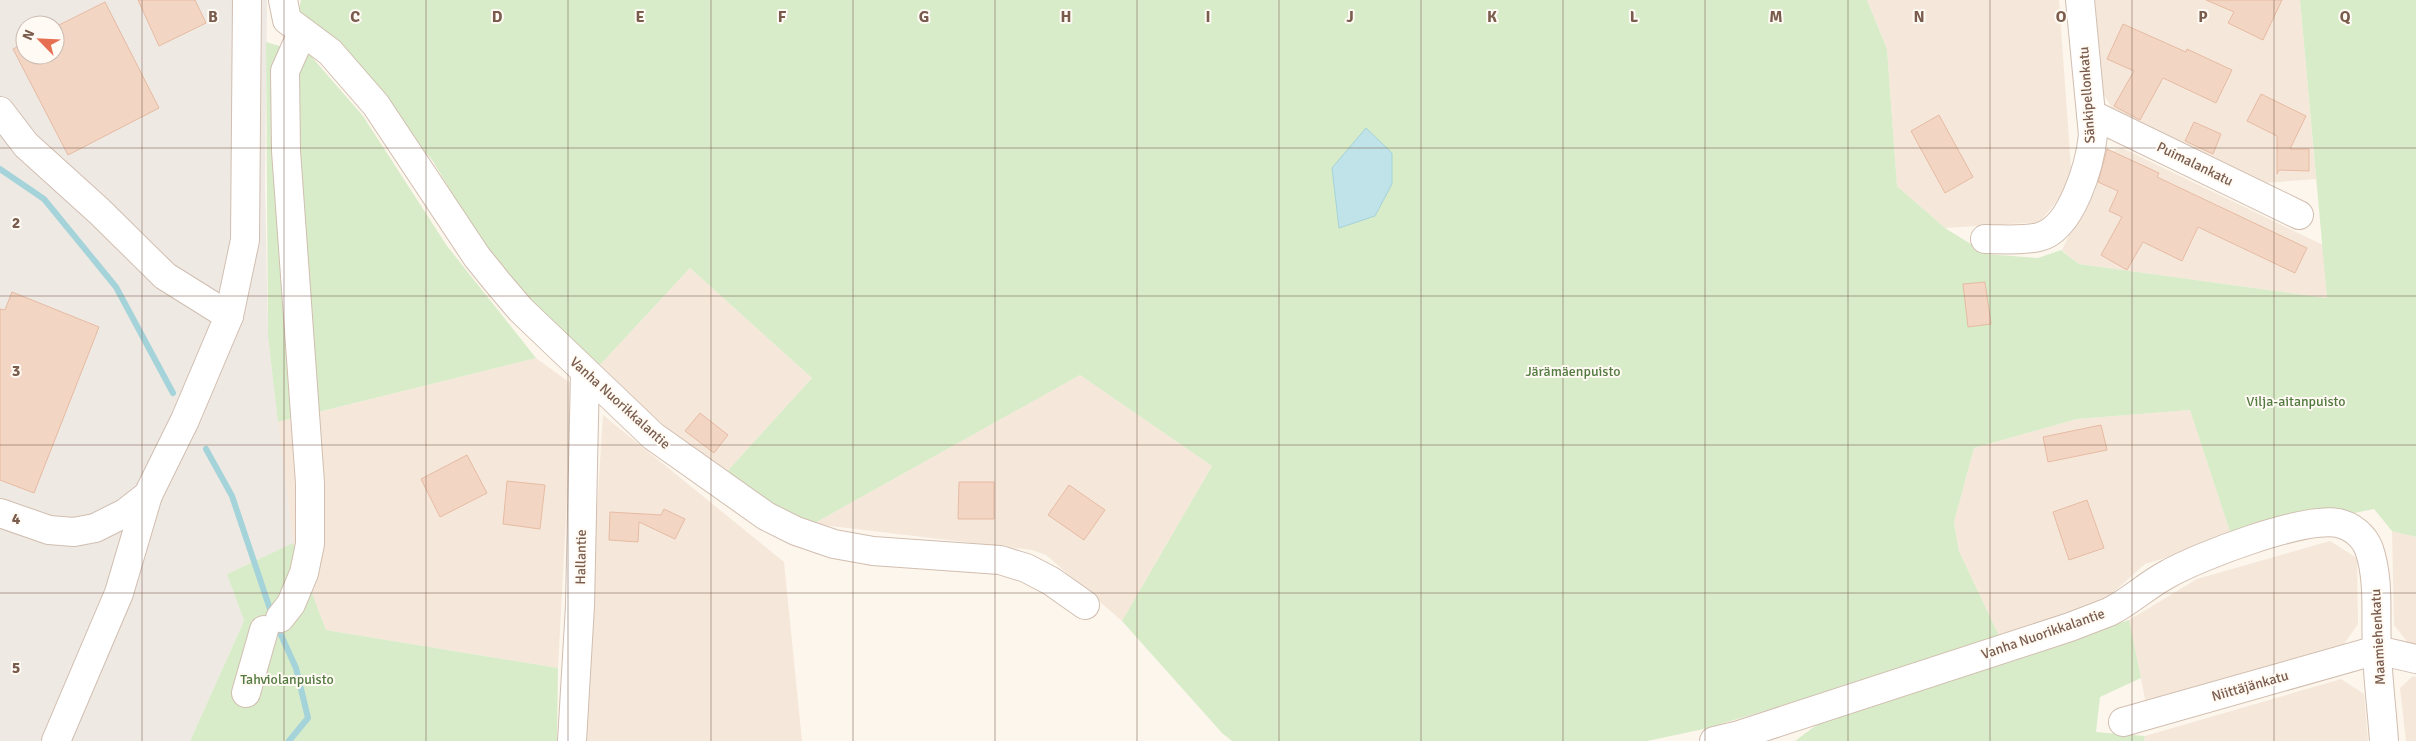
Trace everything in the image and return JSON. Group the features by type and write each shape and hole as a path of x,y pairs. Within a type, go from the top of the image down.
{"street":[{"path":"56,741 119,593 148,495 185,420 229,316 245,240 247,0"},
{"name":"Sänkipellonkatu","path":"1985,239 2039,237 2054,231 2065,217 2085,175 2091,155 2093,135 2080,0"},
{"name":"Vanha Nuorikkalantie","path":"283,5 287,20 330,52 345,66 376,105 488,270 521,310 653,436 766,516 796,532 834,544 874,551 1000,560 1026,568 1051,581 1084,606"},
{"path":"246,693 272,624 291,604 298,590 304,573 310,544 310,483 286,151 285,71 302,32"},
{"path":"0,111 26,144 99,211 165,276 229,316"},
{"name":"Puimalankatu","path":"2091,114 2299,215"},
{"name":"Hallantie","path":"572,741 580,606 585,373"},
{"path":"0,514 49,530 74,532 96,528 125,513 148,495"},
{"name":"Vanha Nuorikkalantie","path":"1714,741 1739,735 2070,627 2110,611 2166,574 2213,552 2276,533 2327,523 2339,523 2352,528 2362,536"},
{"name":"Maamiehenkatu","path":"2362,536 2368,548 2374,571 2377,650 2384,741"},
{"path":"2377,650 2416,659"},
{"name":"Niittäjänkatu","path":"2124,722 2377,650"}],"shaded area":[{"path":"0,0 267,0 265,184 268,337 293,543 227,574 244,621 190,741 0,741"},
{"path":"1867,0 2059,0 2072,182 2040,222 1945,228 1897,186 1887,49"},
{"path":"2095,0 2300,0 2316,179 2264,183 2113,110 2104,95"},
{"path":"2122,148 2323,245 2327,298 2079,264 2062,250 2109,152"},
{"path":"690,268 812,378 722,477 598,367"},
{"path":"536,358 573,385 558,668 326,630 293,543 278,422"},
{"path":"1080,375 1212,466 1122,621 1046,555 1032,550 813,524"},
{"path":"2190,410 2232,538 2145,564 2089,614 2001,640 1959,551 1954,521 1974,448 2077,419"},
{"path":"603,415 784,562 802,741 582,741"},
{"path":"2392,531 2416,537 2416,646 2409,644 2394,625"},
{"path":"2330,541 2357,558 2358,624 2340,650 2146,704 2129,620 2197,579"},
{"path":"2413,676 2416,677 2416,741 2406,741 2400,688"},
{"path":"2341,679 2364,694 2368,741 2144,741 2145,736"}],"green space":[{"name":"Järämäenpuisto","path":"301,0 1867,0 1887,49 1897,186 1945,228 1987,254 2038,258 2061,250 2079,264 2327,298 2300,0 2416,0 2416,537 2392,531 2374,509 2232,538 2190,410 2077,419 1974,448 1954,522 1959,551 2001,640 1704,729 1647,741 1232,741 1222,733 1122,621 1212,466 1080,375 813,524 722,477 812,378 690,268 598,367 531,305 485,247 432,160 341,50 298,16"},
{"path":"266,42 310,55 363,116 447,246 536,358 278,422 268,337"},
{"name":"Tahviolanpuisto","path":"293,543 326,630 558,668 557,741 190,741 244,621 227,574"},
{"path":"2129,620 2141,678 2100,697 2096,732 2145,736 2144,741 1795,741 1861,692 2024,655"}],"water":[{"path":"1366,128 1392,153 1392,184 1375,216 1339,228 1332,168"}],"building":[{"path":"138,0 195,0 206,23 159,46"},
{"path":"2206,0 2282,0 2263,40 2228,23 2234,12"},
{"path":"105,2 159,108 68,155 21,65 65,65 65,22"},
{"path":"2123,24 2186,52 2187,49 2232,70 2216,103 2163,78 2140,120 2114,106 2134,71 2107,59"},
{"path":"2261,94 2306,116 2290,149 2309,149 2309,171 2279,170 2277,174 2277,136 2247,121"},
{"path":"1939,115 1973,177 1945,193 1911,131"},
{"path":"2194,122 2221,134 2213,154 2185,141"},
{"path":"2107,149 2159,173 2157,177 2307,248 2295,273 2198,227 2182,261 2143,242 2127,270 2101,255 2122,217 2109,211 2118,191 2098,182"},
{"path":"1985,282 1991,324 1968,327 1963,284"},
{"path":"12,292 99,327 34,493 0,480 0,309 5,310"},
{"path":"700,413 728,435 714,453 685,431"},
{"path":"2101,425 2107,450 2048,462 2043,437"},
{"path":"467,455 487,493 440,517 421,479"},
{"path":"507,481 545,485 540,529 503,524"},
{"path":"959,482 994,482 994,519 958,519"},
{"path":"1069,485 1105,510 1084,540 1048,515"},
{"path":"2087,500 2104,548 2069,560 2053,512"},
{"path":"664,509 685,519 675,539 639,522 638,542 609,540 610,512 661,515"}],"waterway":[{"path":"0,169 44,199 116,287 173,393"},
{"path":"206,449 232,496 272,615"},
{"path":"276,624 296,668 308,718 289,741"}],"park label":[{"name":"Vilja-aitanpuisto","path":"2296,401"}]}
